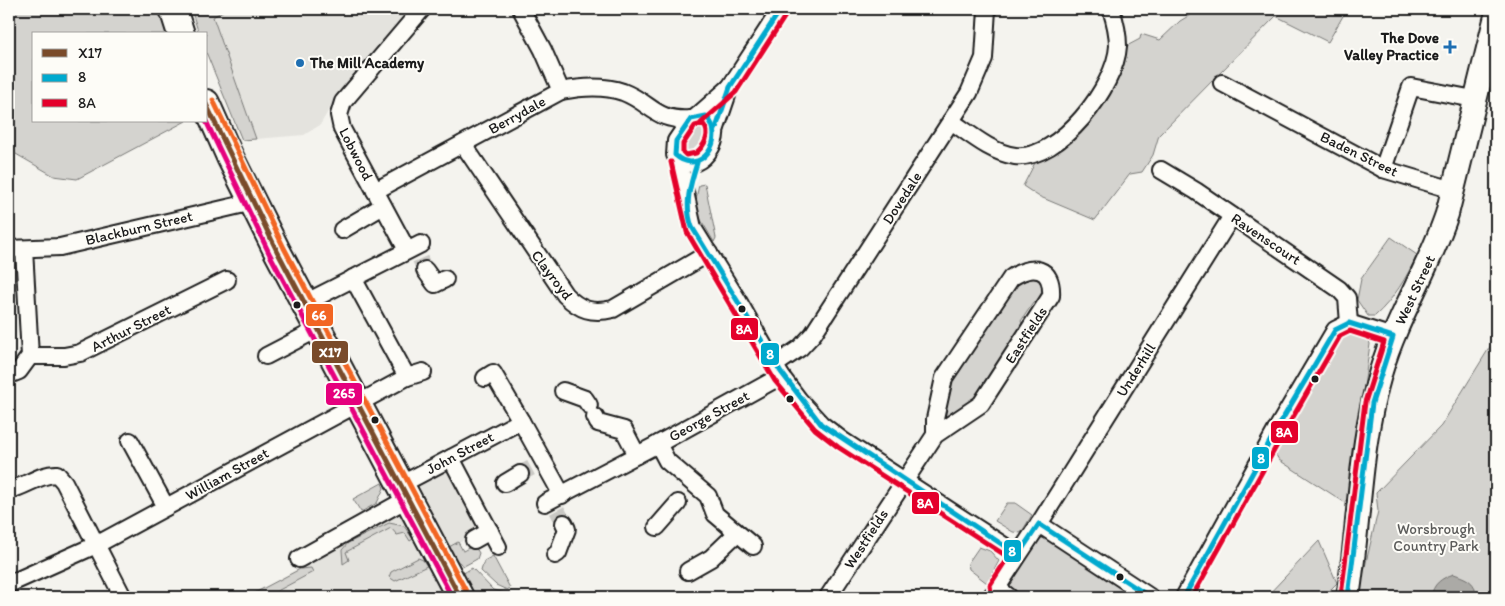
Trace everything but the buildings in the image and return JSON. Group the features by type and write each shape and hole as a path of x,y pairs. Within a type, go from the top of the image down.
{"highway":[{"path":"173,9 180,32"},
{"path":"208,108 253,202 460,597"}],"main road":[{"name":"West Street","path":"1348,597 1372,403 1393,337 1440,233 1453,190 1496,16"}],"street":[{"name":"Lobwood","path":"417,254 383,206 342,129 339,115 343,102 422,9"},
{"path":"520,9 543,50 561,91"},
{"path":"687,194 697,163 715,138 716,128 730,86 781,9"},
{"name":"Dovedale","path":"778,370 813,334 969,93 984,58 987,9"},
{"path":"951,121 1000,152 1016,156 1036,153 1057,140 1080,121 1099,96 1111,72 1118,47 1116,24 1111,9"},
{"name":"Baden Street","path":"1222,83 1272,101 1383,169 1453,190"},
{"path":"676,153 693,118 730,86"},
{"path":"1383,169 1411,87 1474,99"},
{"name":"Berrydale","path":"375,191 561,91 578,88 610,89 625,93 664,118"},
{"path":"716,128 706,116 664,118 687,194 689,220 778,370 799,400 821,424 1018,555"},
{"name":"Clayroyd","path":"463,144 565,295 585,310 598,313 613,309 709,253"},
{"path":"676,153 687,165 697,163"},
{"name":"Ravenscourt","path":"1161,170 1339,289 1348,298 1349,323"},
{"name":"Blackburn Street","path":"17,249 60,247 253,202"},
{"path":"342,230 383,206"},
{"name":"Underhill","path":"999,594 1018,555 1232,216"},
{"path":"9,375 19,371 30,356 17,249"},
{"path":"306,303 353,278 417,254 432,283 435,284 445,279"},
{"name":"Eastfields","path":"905,481 936,436 981,404 1051,296 1052,285 1042,271 1032,268 1023,270 1011,278 944,378 935,419 936,436"},
{"path":"353,278 407,377"},
{"name":"Arthur Street","path":"30,356 64,356 80,353 227,280"},
{"path":"1184,597 1279,425 1335,330 1349,323 1393,337"},
{"path":"266,356 318,328"},
{"name":"George Street","path":"556,506 778,370"},
{"name":"William Street","path":"9,584 96,545 407,377 424,372"},
{"path":"485,378 493,373 521,421 532,467 556,506 567,529 558,553 555,555"},
{"path":"563,391 586,399 598,423 624,430 637,456"},
{"name":"John Street","path":"299,559 404,492 451,458 521,421"},
{"path":"130,441 166,507"},
{"path":"658,444 686,494"},
{"path":"451,458 498,547"},
{"path":"504,483 532,467"},
{"path":"9,490 18,489 49,474 57,474 64,482 123,597"},
{"name":"Westfields","path":"828,597 905,481"},
{"path":"657,527 686,494"},
{"path":"686,494 708,496 715,514 753,546"},
{"path":"1039,524 1150,597"},
{"path":"474,540 490,531"},
{"path":"688,571 711,558 737,533"}],"shaded area":[{"name":"The Mill Academy","path":"226,9 419,9 330,108 320,125 304,135 256,139 213,17"},
{"path":"444,465 480,531 432,558 448,589 432,597 247,597 413,506 404,487"},
{"path":"1454,574 1467,579 1473,585 1475,588 1474,597 1431,597 1438,582"}],"green space":[{"path":"9,9 164,9 171,32 32,32 32,122 184,122 77,179 54,176 9,150"},
{"path":"191,9 226,9 213,17 256,139 242,140 208,57 208,32 198,32"},
{"path":"1200,9 1264,9 1276,15 1282,9 1347,9 1328,42 1276,16 1159,135 1153,155 1142,172 1130,174 1095,220 1038,196 1023,186 1039,155 1054,147 1123,48 1140,39 1141,34 1160,40 1180,21"},
{"path":"704,124 708,129 707,138 696,154 685,154 682,143 693,126"},
{"path":"705,184 716,238 714,242 694,208 699,185"},
{"path":"1391,237 1417,255 1404,280 1388,303 1375,316 1368,316 1357,300 1361,279"},
{"path":"1035,274 1044,288 1037,303 1033,303 1021,321 1023,326 976,398 941,422 944,391 1010,284"},
{"path":"1346,331 1368,338 1370,344 1348,499 1344,502 1279,460 1273,450 1333,344"},
{"name":"Worsbrough Country Park","path":"1496,337 1496,597 1358,597 1378,511 1376,493 1441,426"},
{"path":"382,483 384,488 377,503 361,512 353,499"},
{"path":"1007,503 1015,503 1032,515 1021,533 1013,532 995,521"},
{"path":"389,523 404,526 413,539 410,541 405,533 397,535 391,528 346,552 349,560 343,564 342,550 348,543"},
{"path":"1046,537 1140,597 1020,597 1009,584 1036,540"},
{"path":"1319,541 1337,583 1323,597 1266,597"},
{"path":"458,542 463,551 474,545 479,553 477,559 464,566 456,560 449,547"},
{"path":"979,547 990,551 999,561 987,583 969,569 968,563"},
{"path":"493,556 510,588 507,590 496,585 481,571 484,561"},
{"path":"418,558 423,560 427,566 395,581 389,577 391,572"},
{"path":"311,568 313,572 266,597 247,597 300,569"},
{"path":"472,568 493,590 514,595 515,597 475,597 462,574"}],"tunnel":[{"path":"420,259 425,270"},
{"path":"520,474 531,468"},
{"path":"557,510 564,523"}],"transit line":[{"name":"8","path":"716,128 730,87 781,9"},
{"name":"8A","path":"701,123 736,92 787,13"},
{"name":"66","path":"213,100 284,248 467,593"},
{"name":"X17","path":"208,108 277,251 460,597"},
{"name":"8","path":"706,116 712,125 714,135 712,144 702,159 693,162 684,161 675,155 676,141 691,119 706,116"},
{"name":"265","path":"206,122 270,255 452,597"},
{"name":"8A","path":"703,124 707,132 706,140 696,153 686,155 683,152 683,144 695,126 703,124"},
{"name":"8A","path":"671,162 687,232 775,381 815,429 838,447 1008,557 990,585 991,592 997,597"},
{"name":"8","path":"697,163 688,202 692,227 781,372 821,424 1018,555 1039,524 1150,597"},
{"name":"8","path":"1184,597 1279,425 1335,330 1349,323 1393,337 1372,403 1348,597"},
{"name":"8A","path":"1192,597 1340,336 1350,331 1384,342 1365,402 1341,596"}],"place":[{"name":"The Dove Valley Practice","path":"1450,47"},
{"name":"The Mill Academy","path":"300,63"}]}
